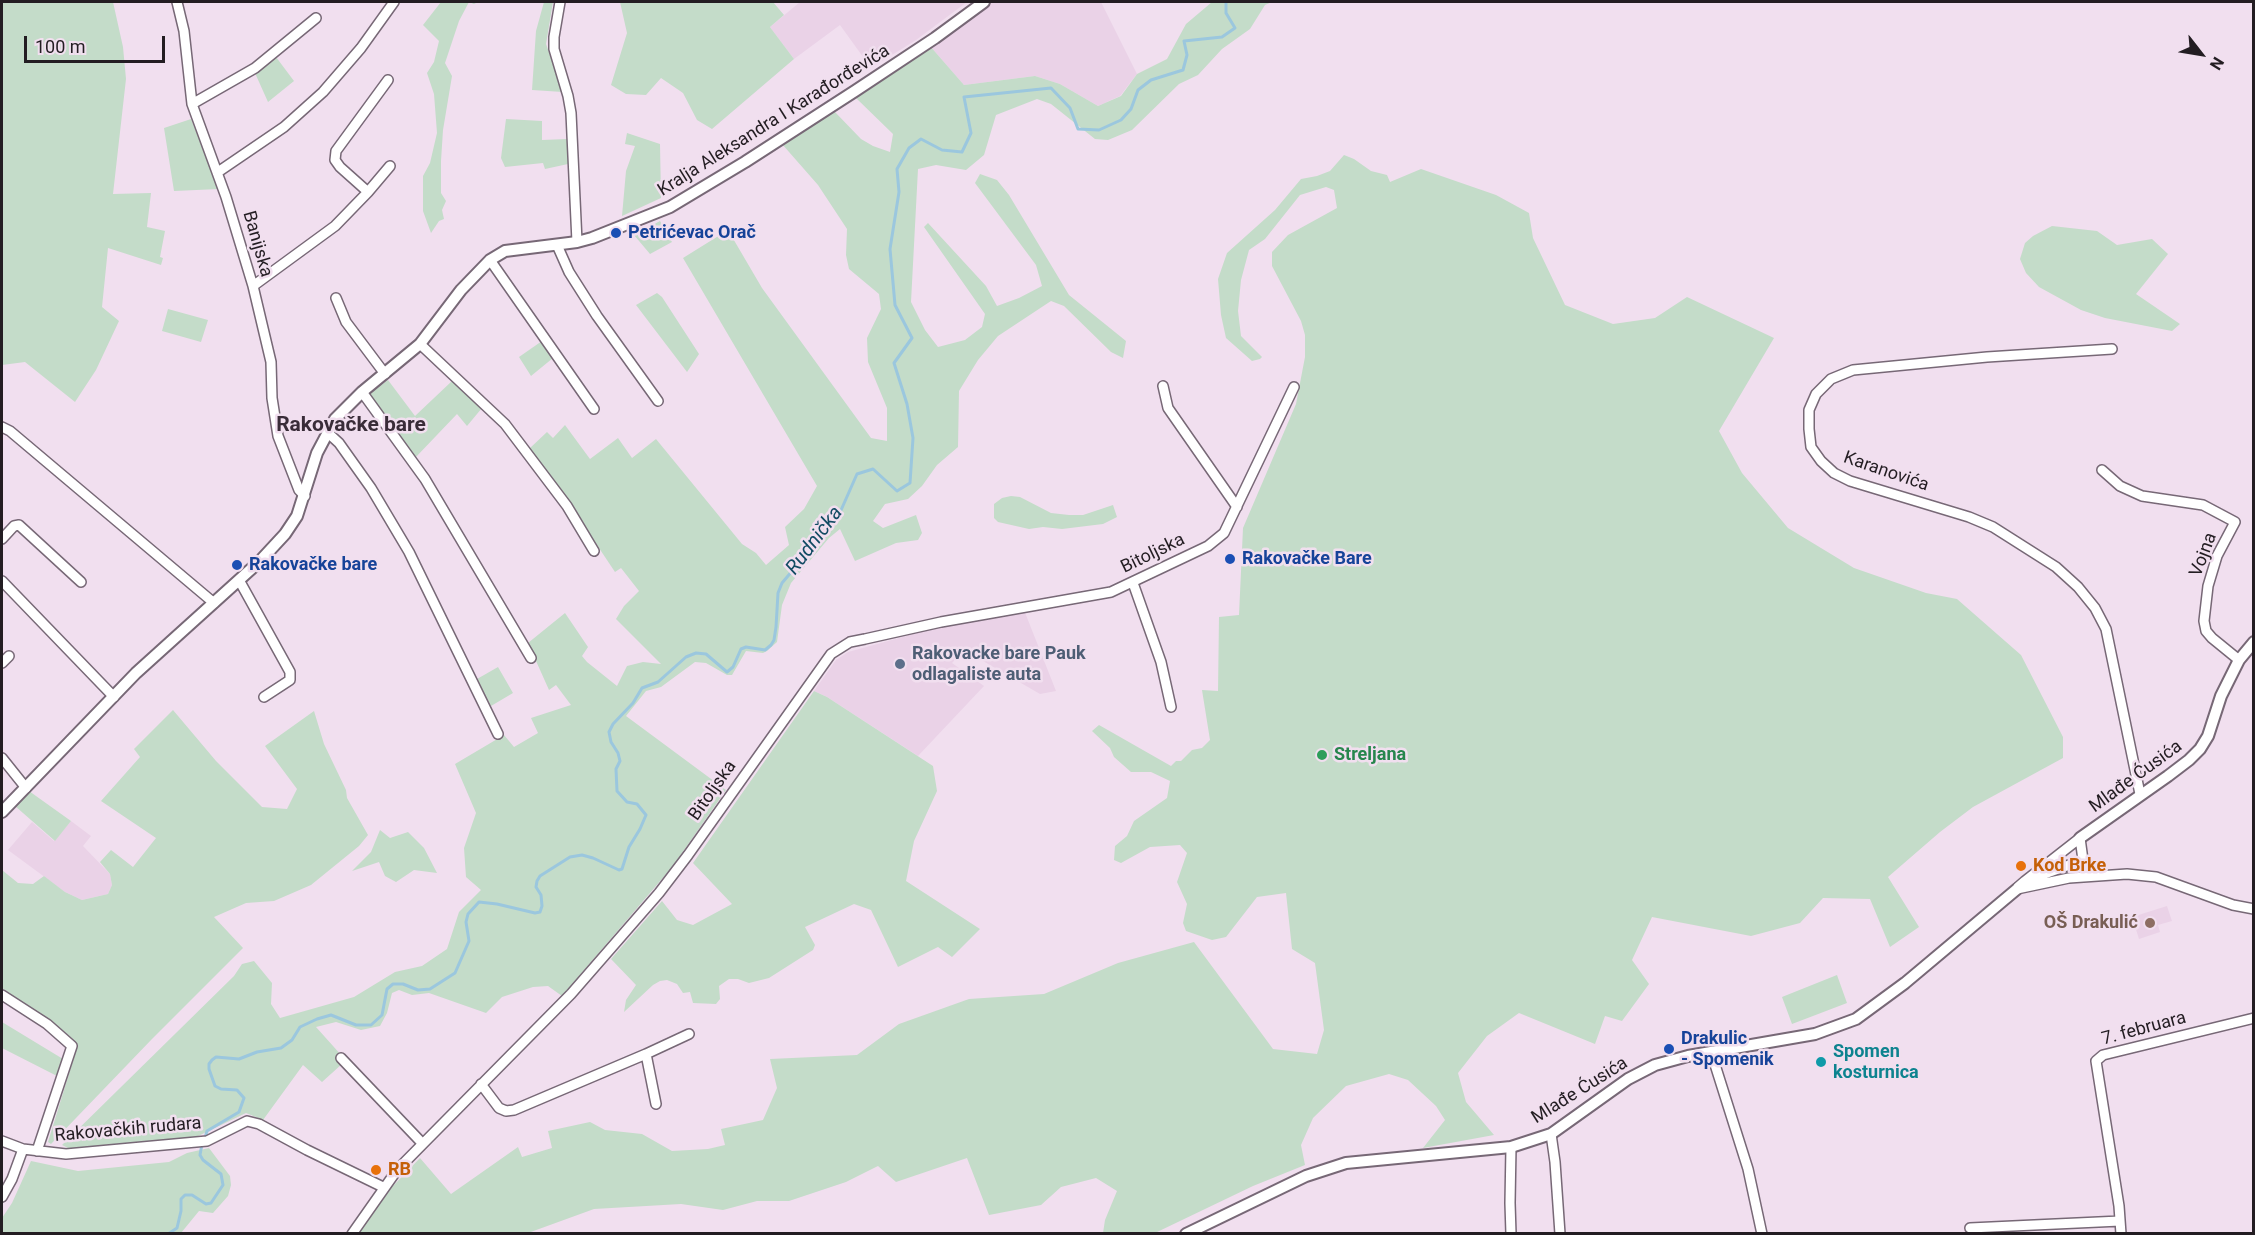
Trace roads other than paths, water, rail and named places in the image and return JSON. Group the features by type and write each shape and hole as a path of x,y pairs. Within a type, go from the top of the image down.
{"street":[{"name":"Banijska","path":"177,2 184,31 192,104 218,172 270,356 272,398 278,436 299,490 305,496"},
{"path":"218,172 284,127 323,92 361,48 394,2"},
{"path":"560,2 554,49 571,113 577,242"},
{"name":"Kralja Aleksandra I Karađorđevića","path":"2,812 163,647 239,580 285,534 294,522 305,496 317,453 335,419 362,392 420,344 461,290 490,260 505,251 592,238 670,207 855,91 935,38 984,2"},
{"path":"192,104 255,68 316,18"},
{"path":"368,192 340,167 335,156 340,143 388,80"},
{"path":"252,286 335,226 390,166"},
{"path":"557,245 569,272 597,316 658,401"},
{"path":"490,260 594,409"},
{"path":"336,298 346,322 385,374"},
{"path":"420,344 505,424 567,506 594,551"},
{"name":"Karanovića","path":"2112,349 1986,357 1853,370 1831,379 1816,394 1809,410 1809,429 1811,447 1834,473 1850,481 1969,517 1993,527 2056,567 2078,587 2095,608 2106,628 2140,794"},
{"path":"1163,386 1168,408 1237,507"},
{"path":"1237,507 1293,387"},
{"path":"362,392 425,479 531,658"},
{"path":"2,427 10,431 214,603"},
{"path":"327,432 339,442 409,552 498,734"},
{"name":"Vojna","path":"2102,470 2120,486 2142,496 2203,505 2235,522 2217,556 2208,586 2204,621 2206,630 2212,638 2239,660"},
{"name":"Bitoljska","path":"351,1233 383,1187 422,1143 571,994 659,893 825,661 838,649 850,642 941,622 1111,592 1208,546 1224,533 1237,507"},
{"path":"2,539 14,525 19,525 81,582"},
{"path":"239,580 290,672 290,680 264,697"},
{"path":"2,581 114,697"},
{"path":"1133,583 1161,662 1171,707"},
{"name":"Mlađe Ćusića","path":"1186,1233 1306,1176 1346,1163 1511,1147 1551,1134 1628,1078 1655,1065 1711,1052 1815,1034 1856,1019 1905,984 2080,837 2189,760 2208,736 2220,696 2239,660 2251,646"},
{"path":"2,758 26,788"},
{"name":"Mlađe Ćusića","path":"2021,885 2083,860 2080,837"},
{"path":"2021,885 2070,878 2127,874 2156,877 2253,909"},
{"path":"2,995 47,1024 72,1046 37,1150"},
{"name":"7. februara","path":"2121,1233 2096,1061 2103,1055 2253,1018"},
{"path":"482,1084 499,1108 514,1110 689,1034"},
{"path":"1711,1052 1748,1169 1762,1233"},
{"path":"646,1054 656,1104"},
{"path":"341,1058 422,1143"},
{"name":"Rakovačkih rudara","path":"2,1141 22,1149 66,1154 207,1141 243,1122 255,1122 383,1187"},
{"path":"1551,1134 1560,1233"},
{"path":"1511,1147 1511,1233"},
{"path":"2,1197 15,1174 22,1149"},
{"path":"1970,1228 2120,1221"}],"waterway":[{"name":"Rudnička","path":"205,1138 207,1131 239,1112 244,1098 237,1090 221,1089 215,1086 209,1064 216,1057 239,1059 257,1052 281,1048 292,1040 300,1027 331,1015 356,1025 371,1025 382,1015 387,989 393,984 403,984 418,990 430,989 455,973 469,941 466,922 468,914 479,902 540,912 541,895 536,887 537,881 540,876 570,857 582,855 619,870 622,869 629,847 646,815 637,804 627,802 617,791 616,769 620,761 609,732 613,724 633,703 642,688 658,682 686,657 696,653 706,654 727,672 733,667 741,649 746,647 765,650 771,645 776,627 778,593 782,583 838,517 857,474 873,469 897,491 910,483 913,438 907,404 894,363 912,338 895,305 890,249 899,192 897,169 909,148 921,139 942,150 962,152 971,133 964,97 1051,88 1070,108 1078,129 1099,130 1121,120 1131,109 1138,90 1151,80 1183,70 1187,55 1184,41 1222,37 1235,28 1226,13 1226,2"},
{"name":"Rudnička","path":"168,1234 177,1228 181,1199 185,1195 192,1195 206,1204 211,1203 223,1185 221,1174 200,1155 202,1144"}],"place":[{"name":"Petrićevac Orač","path":"616,233"},
{"name":"Rakovačke Bare","path":"1230,559"},
{"name":"Rakovačke bare","path":"237,565"},
{"name":"Rakovacke bare Pauk odlagaliste auta","path":"900,664"},
{"name":"Streljana","path":"1322,755"},
{"name":"Kod Brke","path":"2021,866"},
{"name":"OŠ Drakulić","path":"2150,923"},
{"name":"Drakulic - Spomenik","path":"1669,1049"},
{"name":"Spomen kosturnica","path":"1821,1062"},
{"name":"RB","path":"376,1170"}],"district":[{"name":"Rakovačke bare","path":"351,426"}]}
